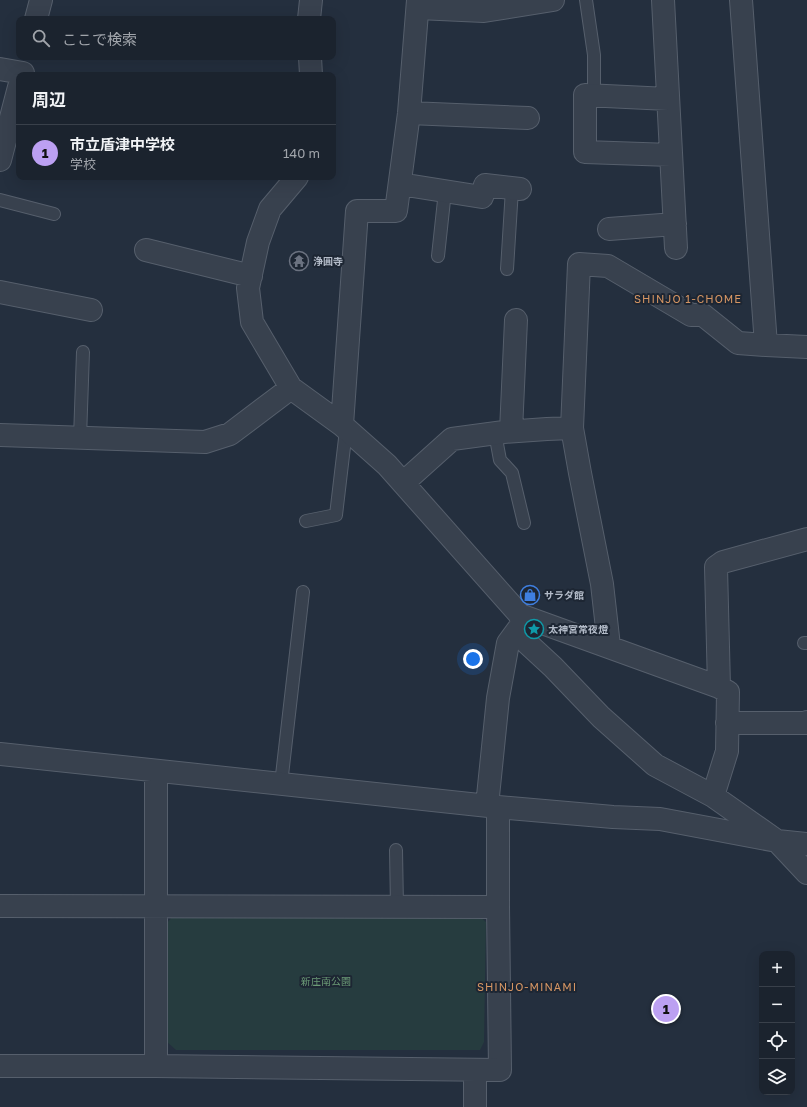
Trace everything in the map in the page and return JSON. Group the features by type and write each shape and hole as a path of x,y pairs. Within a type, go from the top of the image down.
{"street":[{"path":"37,16 41,0"},
{"path":"344,427 357,211 396,211 410,113 418,4 484,11 553,0"},
{"path":"663,0 676,248"},
{"path":"741,0 766,345"},
{"path":"310,60 311,72"},
{"path":"0,69 17,72"},
{"path":"668,99 585,95 585,152 671,155"},
{"path":"0,160 16,99"},
{"path":"410,113 528,118"},
{"path":"294,180 270,209 258,242 248,288 252,322 291,388 344,427 387,465 521,620 527,643 553,667 600,717 655,765 713,796 777,841 807,873"},
{"path":"400,184 482,197 485,185 516,189"},
{"path":"609,229 675,224"},
{"path":"146,250 251,276"},
{"path":"609,646 602,584 572,428 579,264 608,266 691,315 703,315 738,343 807,347"},
{"path":"0,292 91,310"},
{"path":"503,432 516,320"},
{"path":"0,435 205,442 230,434 291,388"},
{"path":"402,483 452,439 503,432 572,428"},
{"path":"719,687 716,567 723,562 807,539"},
{"path":"521,620 609,646 719,687 728,692 727,751 713,796"},
{"path":"0,1066 156,1066 500,1070 498,907 493,806 498,698 508,643 521,620"},
{"path":"727,723 807,722"},
{"path":"0,754 493,806 613,817 660,819 777,841 807,844"},
{"path":"156,771 156,1066"},
{"path":"0,906 498,907"},
{"path":"475,1070 475,1107"}],"lane":[{"path":"586,0 594,55 594,84"},
{"path":"507,269 516,189"},
{"path":"438,256 445,191"},
{"path":"0,200 54,214"},
{"path":"80,438 83,352"},
{"path":"306,521 336,515 344,427"},
{"path":"503,432 500,460 512,473 524,523"},
{"path":"281,784 303,592"},
{"path":"396,850 397,907"}],"green space":[{"name":"新庄南公園","path":"176,912 476,913 486,922 484,1042 480,1050 176,1050 166,1041 167,923"}],"place":[{"name":"浄圓寺","path":"299,261"},
{"name":"サラダ館","path":"530,595"},
{"name":"太神宮常夜燈","path":"534,629"},
{"name":"市立盾津中学校","path":"666,1009"}],"district":[{"name":"SHINJO 1-CHOME","path":"688,298"},
{"name":"SHINJO-MINAMI","path":"527,986"}]}
